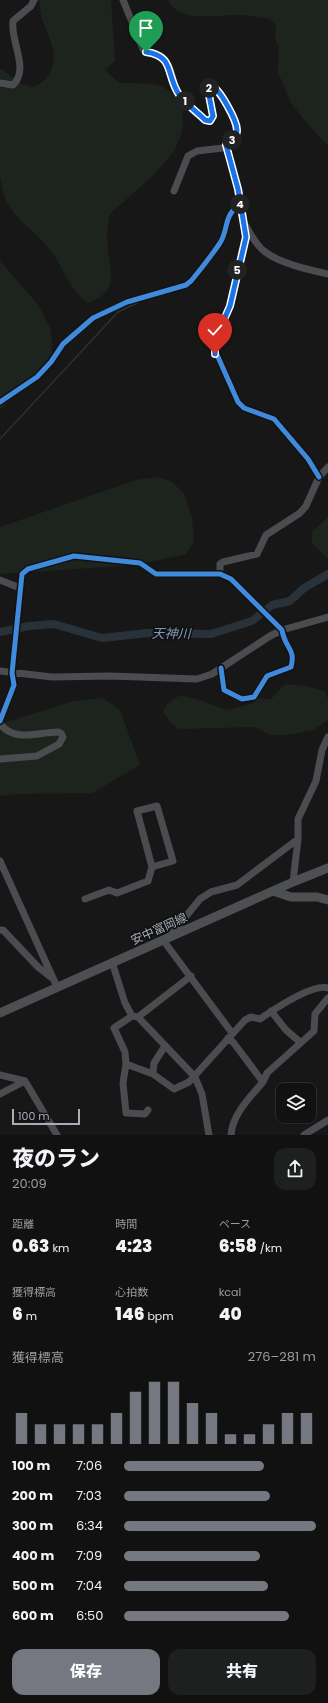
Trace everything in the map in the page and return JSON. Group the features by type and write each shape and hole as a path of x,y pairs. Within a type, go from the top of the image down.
{"main road":[{"name":"安中富岡線","path":"0,1013 55,983 112,962 328,868"},
{"path":"273,891 292,897 317,896 328,900"}],"street":[{"path":"0,83 13,85 16,81 20,62 12,34 13,22 31,6 34,0"},
{"path":"123,0 143,49 146,52 160,55 167,61 179,94 205,120 210,121 213,116 208,94 209,87 213,86 218,90 236,125 236,135 226,145 218,150 192,152 188,156 174,191"},
{"path":"226,145 245,224 253,239 264,251 301,267 328,274"},
{"path":"0,402 38,377 51,362 63,344 93,318 115,307 186,285 191,281 220,242 225,224 232,209 240,204"},
{"path":"245,224 245,242 237,269 230,306 215,340 214,348 238,402 244,408 262,414 277,423 308,459 319,477"},
{"path":"220,574 220,564 256,554 266,535 300,513 306,506 319,477 328,467"},
{"path":"0,721 14,685 12,673 22,574 28,569 74,556 140,563 156,574 220,574 231,579 282,630 284,642 292,651 294,657 291,667 267,676 254,697 242,699 224,690 221,668"},
{"path":"0,580 20,588"},
{"path":"0,671 52,676 110,676 186,679 205,677 262,640 282,630 328,617"},
{"path":"0,724 5,729 25,736 58,732 61,733 63,737 59,744 37,756 0,759"},
{"path":"293,882 298,839 298,819 316,781 322,750 328,737"},
{"path":"85,899 109,890 117,893 148,881 152,867 137,812 157,806 173,861 152,867"},
{"path":"263,1082 233,1042 230,1035 166,939 200,899 211,892 237,885 298,839"},
{"path":"0,860 55,983"},
{"path":"0,930 3,930 55,983"},
{"path":"112,962 125,1003 135,1016 195,1077 202,1094 209,1135"},
{"path":"148,1110 145,1114 126,1113 123,1083 126,1064 125,1052 114,1028 135,1016 191,976"},
{"path":"126,1064 153,1074 174,1089 189,1082 195,1077 230,1035 245,1020 251,1017 260,1019 271,1011 312,989 323,986 328,988"},
{"path":"232,1135 232,1124 252,1094 263,1082 267,1073 314,1031 315,1014 328,998"},
{"path":"271,1011 286,1030 300,1042"},
{"path":"153,1074 154,1063 165,1046"},
{"path":"0,1075 25,1081 57,1135"},
{"path":"0,1094 25,1081"},
{"path":"304,1135 328,1120"}],"shaded area":[{"path":"39,0 111,0 115,61 105,70 119,83 149,84 165,88 174,95 182,112 183,122 181,132 173,152 153,174 109,215 107,240 111,269 110,285 106,292 99,298 88,303 71,285 51,251 11,209 5,198 0,177 0,68 25,85 36,86 45,79 51,71 53,63 54,55 41,15"},
{"path":"168,0 328,0 328,146 291,103 278,72 279,47 275,39 276,26 270,19 239,15 189,15 180,12 173,7"},
{"path":"0,261 39,306 51,330 52,353 40,370 0,410"},
{"path":"156,477 171,481 184,493 192,517 194,541 186,554 137,565 0,574 0,527 136,480"},
{"path":"328,517 328,559 312,543 312,532"},
{"path":"285,684 306,686 324,691 328,699 328,720 313,730 287,735 271,735 254,727 179,729 172,724 163,712 167,704 180,695 200,700 226,710 252,704 258,698 271,699"},
{"path":"103,698 120,710 140,765 92,793 16,794 0,796 0,724 74,701"}],"waterway":[{"path":"0,439 118,312 139,302"},
{"name":"天神川","path":"0,632 29,626 54,624 102,638 148,633 211,634 252,621 272,605 290,601 304,588 328,574"}],"cycle path":[{"path":"227,145 238,189 246,237 230,307 215,339 214,348 238,402 244,408 274,419 308,459 319,477"},
{"path":"0,402 37,377 51,362 63,344 93,318 127,302 186,285 191,281 220,243 225,233 231,213 240,205"},
{"path":"0,721 14,685 12,673 22,574 28,569 74,556 140,563 156,574 220,574 231,579 282,630 285,641 291,652 292,661 291,667 267,676 254,697 242,699 224,690 221,668"}],"route":[{"path":"146,52 160,55 167,61 179,94 205,120 210,121 213,116 208,94 209,87 213,86 218,90 236,125 236,135 226,145 238,189 246,237 237,269 230,306 215,340 215,354"}]}
